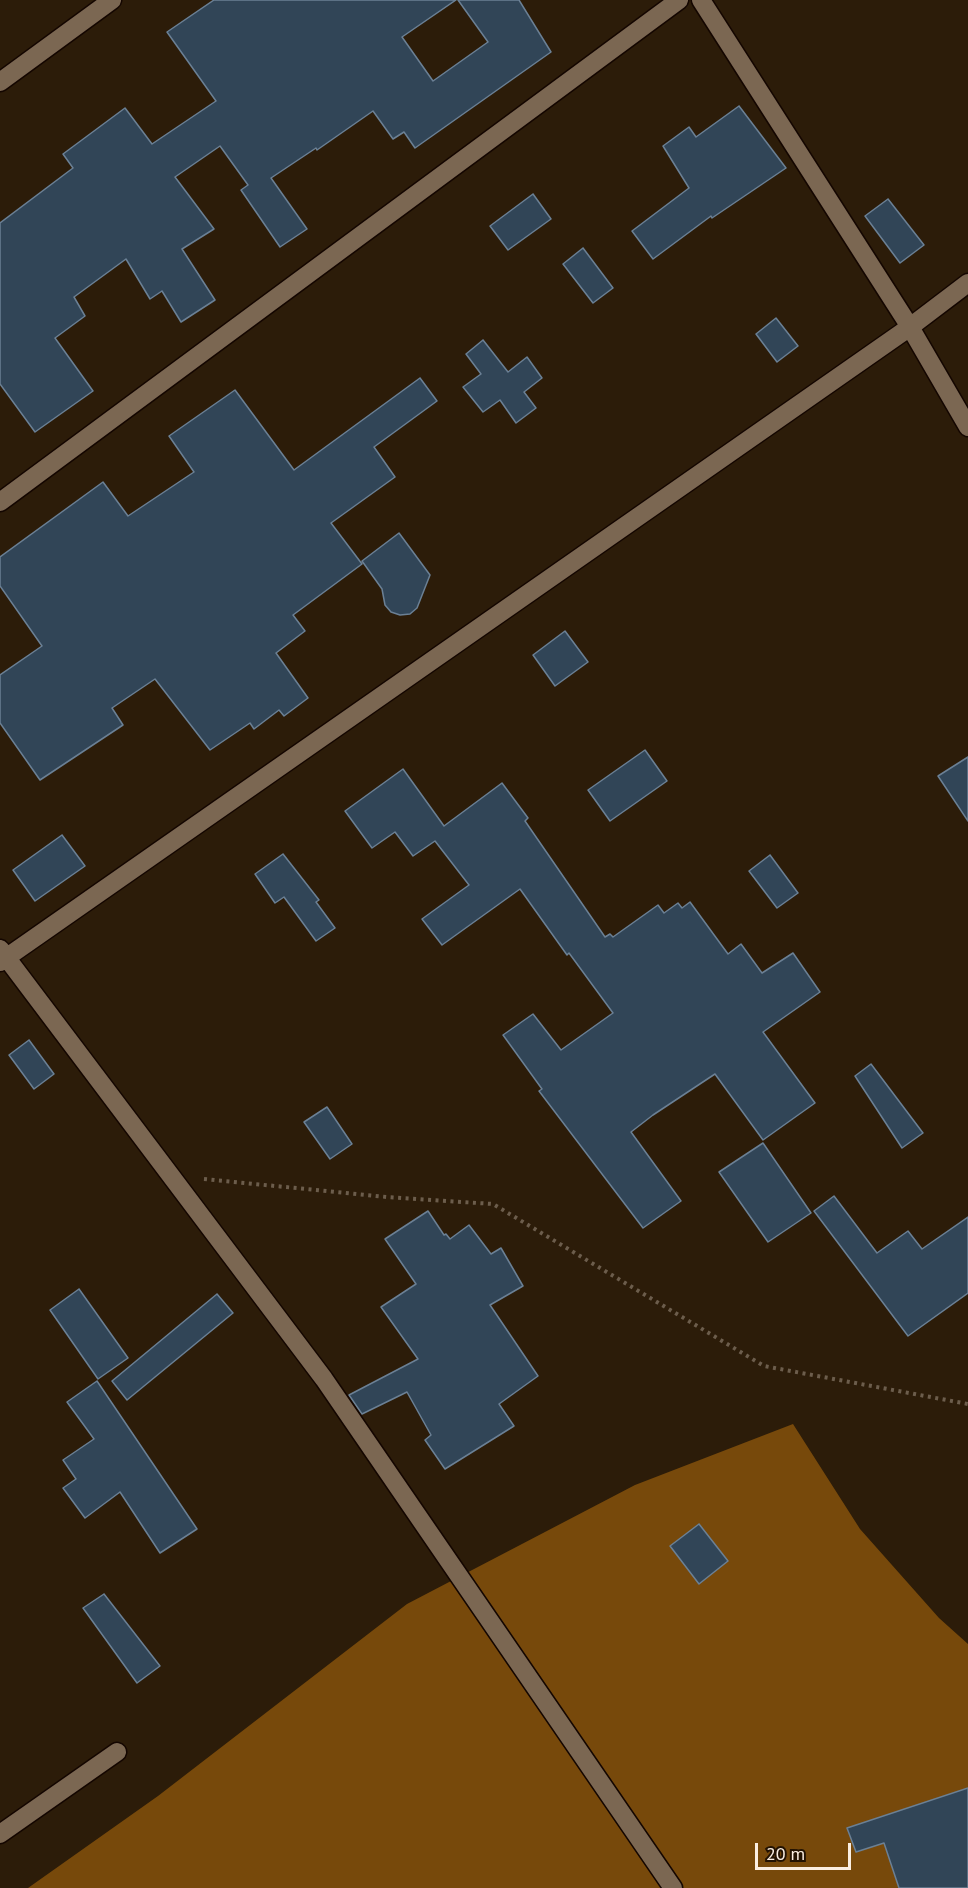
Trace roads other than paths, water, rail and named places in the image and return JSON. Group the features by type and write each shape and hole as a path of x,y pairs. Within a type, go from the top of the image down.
{"street":[{"path":"0,82 112,0"},
{"path":"0,502 680,0"},
{"path":"701,0 910,327 965,420"},
{"path":"673,1888 324,1379 2,956 910,327 968,283"},
{"path":"0,1834 117,1752"}]}
